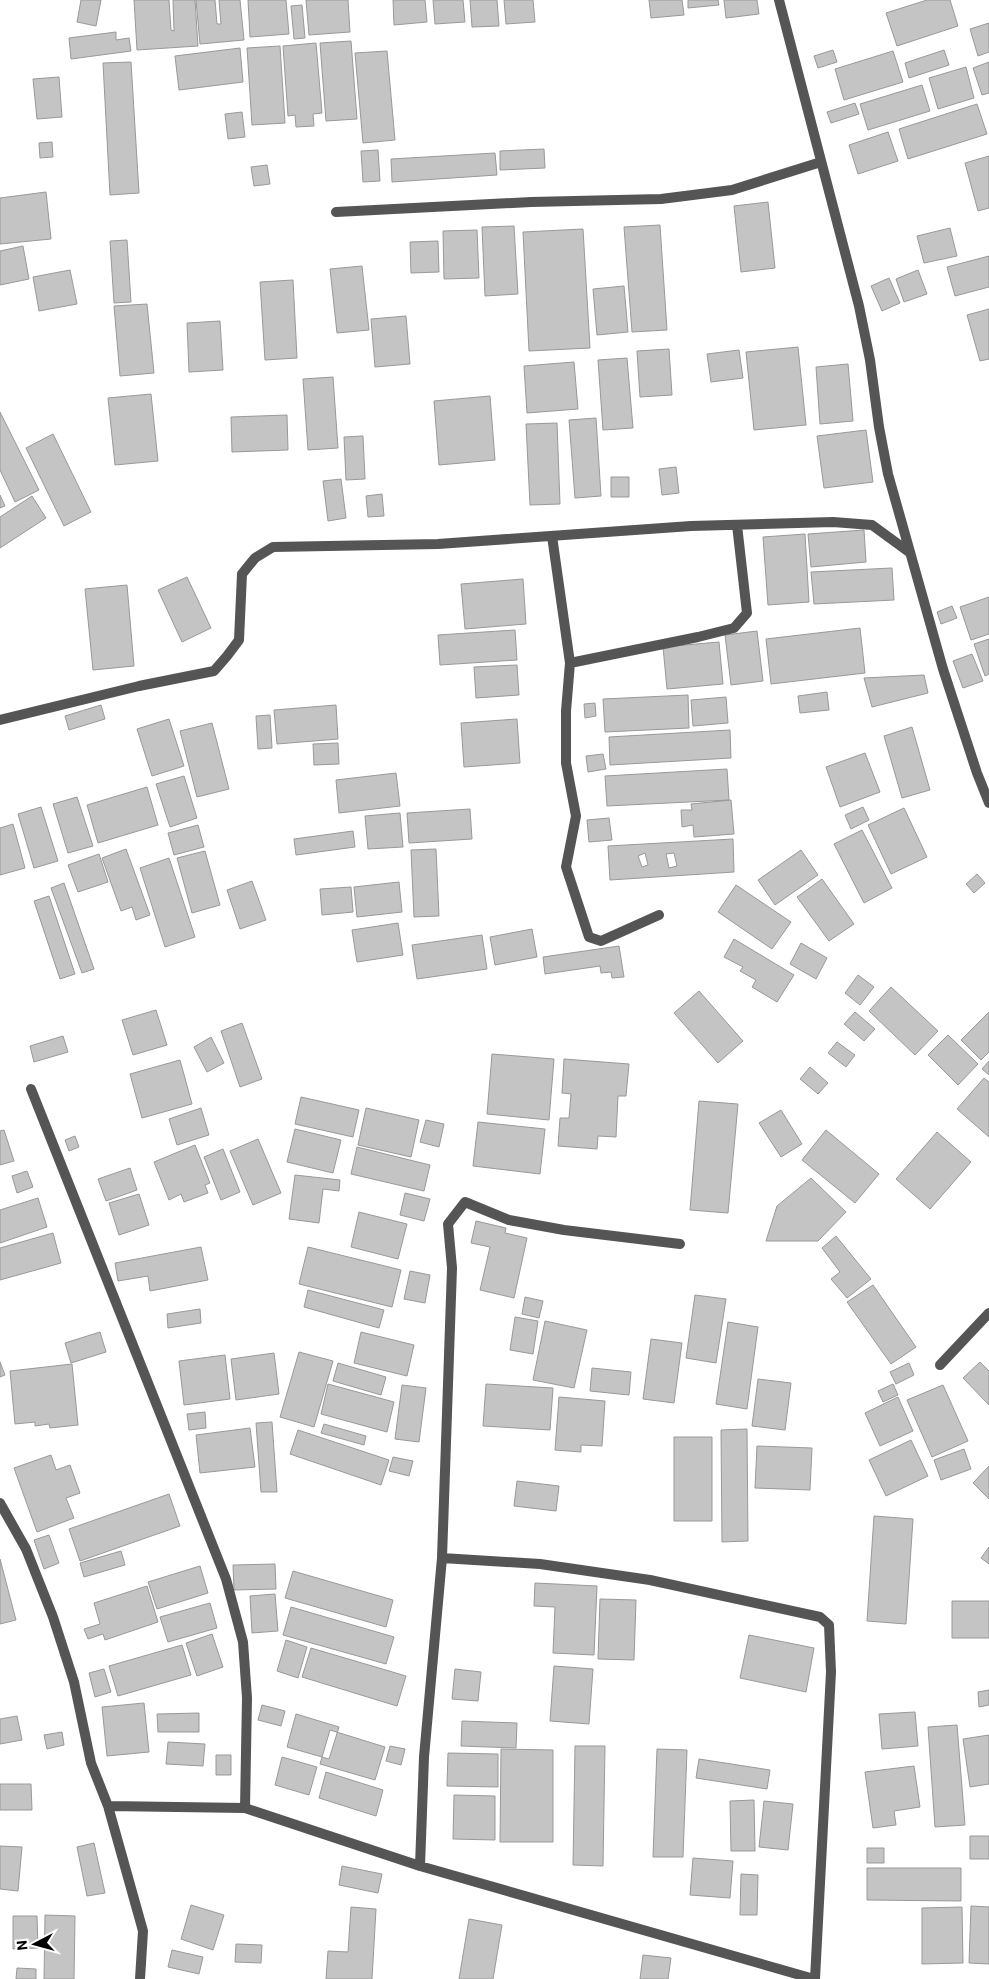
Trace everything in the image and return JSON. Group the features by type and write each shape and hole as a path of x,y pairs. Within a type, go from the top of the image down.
{"street":[{"path":"779,0 860,306 888,474 943,668 976,773 989,803"},
{"path":"336,212 530,202 661,199 732,190 821,162"},
{"path":"0,720 214,670 239,640 242,574 255,558 273,547 438,544 691,526 833,522 872,525 909,552"},
{"path":"570,663 734,628 747,613 737,525"},
{"path":"552,536 570,663 566,711 566,763 576,816 566,867 589,937 601,942 660,916"},
{"path":"31,1089 63,1173 159,1406 226,1579 243,1642 247,1698 245,1808"},
{"path":"420,1866 424,1756 442,1558 452,1268 448,1224 465,1202 509,1220 564,1230 680,1244"},
{"path":"940,1366 989,1312"},
{"path":"0,1503 26,1549 53,1617 74,1682 91,1763 108,1806 143,1931 140,1979"},
{"path":"108,1806 245,1808 420,1866 814,1979 831,1672 828,1625 820,1617 650,1580 540,1564 442,1558"}],"building":[{"path":"81,0 101,0 96,26 77,22"},
{"path":"134,0 169,0 171,30 174,31 173,0 195,0 198,46 137,50"},
{"path":"196,0 215,0 217,24 221,24 219,0 240,0 244,40 200,44"},
{"path":"248,0 286,0 289,34 250,37"},
{"path":"306,0 348,0 350,32 309,35"},
{"path":"393,0 425,0 427,22 394,25"},
{"path":"433,0 463,0 465,22 435,24"},
{"path":"470,0 497,0 499,26 472,27"},
{"path":"504,0 533,0 535,22 506,24"},
{"path":"649,0 682,0 684,15 651,18"},
{"path":"688,0 718,0 719,5 688,8"},
{"path":"724,0 757,0 759,14 726,18"},
{"path":"927,0 950,0 958,26 897,46 886,13"},
{"path":"302,5 305,38 294,39 291,6"},
{"path":"989,23 989,52 978,56 970,29"},
{"path":"116,32 116,40 129,38 131,51 71,59 69,38"},
{"path":"351,41 357,119 326,121 320,43"},
{"path":"316,43 322,113 313,114 314,126 296,127 295,115 288,116 283,46"},
{"path":"280,46 285,123 252,125 247,48"},
{"path":"240,48 243,82 179,90 175,56"},
{"path":"833,50 837,62 818,68 814,56"},
{"path":"944,50 949,65 909,78 905,63"},
{"path":"387,51 395,140 363,143 355,53"},
{"path":"893,51 903,82 844,100 835,69"},
{"path":"131,62 139,193 110,195 103,63"},
{"path":"989,62 989,93 982,95 973,68"},
{"path":"966,67 974,98 938,109 929,78"},
{"path":"59,77 62,117 37,119 33,79"},
{"path":"922,85 930,111 868,130 860,104"},
{"path":"855,103 859,114 831,123 827,112"},
{"path":"977,104 987,134 908,159 899,129"},
{"path":"242,112 245,137 228,139 225,114"},
{"path":"888,132 898,161 858,174 849,145"},
{"path":"52,142 53,157 40,158 39,143"},
{"path":"544,149 545,168 500,170 500,151"},
{"path":"378,150 380,181 363,182 361,151"},
{"path":"495,153 497,175 392,182 391,159"},
{"path":"989,156 989,208 978,211 965,163"},
{"path":"267,165 270,184 254,186 251,167"},
{"path":"46,192 51,239 0,244 0,198"},
{"path":"768,202 775,268 741,272 734,206"},
{"path":"660,225 667,330 632,332 624,227"},
{"path":"514,226 518,294 485,296 482,227"},
{"path":"950,228 957,256 924,263 917,236"},
{"path":"583,229 590,348 529,351 523,232"},
{"path":"477,230 479,278 444,279 443,231"},
{"path":"127,240 131,302 114,303 110,241"},
{"path":"438,241 439,272 411,273 410,242"},
{"path":"23,246 29,279 0,285 0,251"},
{"path":"989,256 989,287 955,296 947,267"},
{"path":"362,266 369,330 337,333 330,269"},
{"path":"70,270 77,304 39,311 33,277"},
{"path":"918,270 927,294 904,302 896,279"},
{"path":"889,278 900,303 882,311 871,286"},
{"path":"293,280 297,358 265,360 260,282"},
{"path":"624,286 628,332 597,335 593,289"},
{"path":"147,304 154,373 120,376 114,306"},
{"path":"989,309 989,359 980,361 967,315"},
{"path":"406,316 410,364 375,367 371,319"},
{"path":"220,321 223,370 189,372 187,323"},
{"path":"798,347 806,425 754,430 746,352"},
{"path":"669,349 672,395 640,397 637,351"},
{"path":"739,350 743,378 711,382 707,354"},
{"path":"627,358 633,428 603,430 598,360"},
{"path":"574,362 578,409 527,413 524,366"},
{"path":"848,364 853,421 820,424 816,367"},
{"path":"333,377 338,448 308,450 303,379"},
{"path":"151,394 158,461 115,465 108,398"},
{"path":"490,396 495,460 439,465 434,401"},
{"path":"0,412 39,490 15,502 0,470"},
{"path":"287,415 288,450 232,452 231,417"},
{"path":"596,418 601,496 575,498 569,420"},
{"path":"557,423 560,504 530,505 526,424"},
{"path":"866,430 873,482 824,488 817,436"},
{"path":"53,434 91,512 64,526 26,448"},
{"path":"363,436 365,479 346,480 344,437"},
{"path":"676,467 679,493 662,495 659,469"},
{"path":"611,477 629,477 629,497 611,497"},
{"path":"341,479 346,518 328,521 323,481"},
{"path":"382,494 384,516 368,517 366,496"},
{"path":"0,495 5,506 0,508"},
{"path":"32,496 46,518 0,548 0,517"},
{"path":"864,530 866,562 811,567 808,534"},
{"path":"805,534 809,602 768,605 763,537"},
{"path":"892,568 894,600 814,604 811,572"},
{"path":"187,577 211,628 182,642 158,590"},
{"path":"523,579 526,624 465,629 461,584"},
{"path":"127,585 134,666 93,670 85,589"},
{"path":"989,597 989,634 971,640 960,607"},
{"path":"952,606 957,618 941,624 937,612"},
{"path":"860,628 865,673 771,684 766,639"},
{"path":"515,630 517,660 440,665 438,635"},
{"path":"757,631 763,681 731,685 725,635"},
{"path":"989,639 989,674 985,676 974,644"},
{"path":"719,642 723,684 667,689 663,647"},
{"path":"972,654 983,681 963,688 953,661"},
{"path":"517,665 519,695 476,698 474,667"},
{"path":"924,675 928,693 872,707 864,678"},
{"path":"827,692 829,710 800,713 798,696"},
{"path":"688,695 689,728 605,732 603,699"},
{"path":"726,697 728,723 693,726 691,700"},
{"path":"595,703 596,716 585,718 584,704"},
{"path":"101,705 105,719 69,730 65,716"},
{"path":"336,705 338,739 277,744 274,710"},
{"path":"270,715 272,748 258,749 256,716"},
{"path":"169,719 184,766 152,776 137,729"},
{"path":"517,719 520,763 464,767 461,723"},
{"path":"212,723 229,789 197,797 180,731"},
{"path":"912,727 930,790 902,798 884,736"},
{"path":"730,730 731,758 610,765 609,737"},
{"path":"338,743 339,764 314,765 313,744"},
{"path":"865,753 880,792 840,807 826,767"},
{"path":"603,754 606,769 588,772 586,756"},
{"path":"727,769 729,800 607,806 605,776"},
{"path":"396,773 400,806 339,813 336,780"},
{"path":"184,776 197,818 170,827 156,784"},
{"path":"147,787 158,825 98,843 87,805"},
{"path":"77,797 93,846 68,853 53,804"},
{"path":"731,800 734,834 694,837 693,825 682,827 681,810 692,810 691,804"},
{"path":"41,807 58,861 34,868 18,814"},
{"path":"863,807 869,820 851,829 845,815"},
{"path":"904,808 927,857 891,874 868,825"},
{"path":"470,809 472,839 409,843 407,813"},
{"path":"400,813 403,847 368,849 365,816"},
{"path":"609,818 612,840 589,842 587,820"},
{"path":"13,824 25,868 0,875 0,828"},
{"path":"198,825 204,847 174,855 168,833"},
{"path":"862,830 892,888 864,903 834,844"},
{"path":"353,831 355,847 296,855 294,839"},
{"path":"733,839 734,872 610,880 608,846","holes":["645,853 648,865 642,867 638,856","674,853 677,866 669,868 666,854"]},
{"path":"126,849 150,915 136,920 132,907 121,911 102,858"},
{"path":"436,849 439,916 414,917 411,850"},
{"path":"801,850 818,875 775,905 758,880"},
{"path":"205,851 220,905 192,913 177,858"},
{"path":"99,854 108,882 78,892 68,865"},
{"path":"169,858 195,937 165,947 140,868"},
{"path":"977,874 985,883 974,893 966,884"},
{"path":"822,879 854,924 829,941 797,897"},
{"path":"252,881 266,920 240,929 227,890"},
{"path":"399,882 402,912 357,917 354,887"},
{"path":"64,883 94,969 82,973 51,888"},
{"path":"736,885 791,922 772,949 718,912"},
{"path":"351,887 353,912 322,915 320,889"},
{"path":"49,896 75,974 60,979 34,901"},
{"path":"398,923 403,955 357,962 352,930"},
{"path":"532,929 537,957 495,965 490,937"},
{"path":"482,935 487,969 417,979 412,945"},
{"path":"734,939 794,975 777,1002 752,987 756,980 740,971 743,967 724,957"},
{"path":"801,943 827,958 816,979 790,964"},
{"path":"619,946 624,977 612,978 611,972 601,973 600,966 545,974 543,957"},
{"path":"858,975 874,987 860,1005 845,993"},
{"path":"891,987 938,1031 915,1055 869,1011"},
{"path":"699,991 743,1041 718,1063 674,1013"},
{"path":"156,1010 167,1045 133,1055 122,1020"},
{"path":"855,1012 875,1029 864,1041 844,1024"},
{"path":"989,1012 989,1052 981,1060 961,1040"},
{"path":"242,1023 262,1079 240,1087 221,1031"},
{"path":"948,1035 978,1064 958,1085 928,1055"},
{"path":"63,1036 68,1052 34,1062 30,1046"},
{"path":"211,1037 224,1063 207,1072 194,1047"},
{"path":"837,1042 855,1055 846,1067 828,1053"},
{"path":"492,1054 554,1059 549,1120 487,1114"},
{"path":"564,1059 629,1064 626,1096 618,1096 616,1137 598,1136 597,1149 558,1146 560,1118 569,1118 571,1094 562,1093"},
{"path":"180,1060 192,1104 142,1118 130,1074"},
{"path":"989,1061 989,1075 982,1069"},
{"path":"810,1067 828,1083 818,1094 800,1079"},
{"path":"984,1078 989,1082 989,1137 957,1109"},
{"path":"301,1097 359,1110 353,1137 295,1124"},
{"path":"699,1101 738,1104 728,1213 690,1210"},
{"path":"201,1108 209,1135 177,1145 169,1119"},
{"path":"366,1108 419,1120 411,1157 358,1145"},
{"path":"781,1110 802,1144 781,1157 759,1123"},
{"path":"426,1120 444,1124 439,1147 420,1142"},
{"path":"478,1122 545,1129 540,1174 473,1166"},
{"path":"295,1129 341,1140 333,1173 287,1162"},
{"path":"4,1130 14,1161 0,1165 0,1131"},
{"path":"826,1130 879,1174 855,1203 802,1160"},
{"path":"937,1132 971,1162 930,1209 896,1179"},
{"path":"75,1136 79,1147 69,1151 65,1140"},
{"path":"258,1139 281,1193 253,1205 230,1151"},
{"path":"195,1145 210,1183 205,1185 208,1193 184,1202 181,1194 169,1200 154,1162"},
{"path":"357,1147 430,1165 424,1191 351,1174"},
{"path":"223,1149 240,1192 221,1200 204,1157"},
{"path":"130,1168 137,1190 106,1201 98,1179"},
{"path":"27,1171 33,1187 17,1193 12,1176"},
{"path":"295,1175 340,1180 339,1191 323,1189 319,1223 289,1219"},
{"path":"811,1178 846,1212 818,1241 766,1241 777,1206"},
{"path":"405,1193 430,1199 424,1221 400,1215"},
{"path":"139,1194 149,1225 119,1235 109,1203"},
{"path":"38,1198 47,1227 0,1243 0,1210"},
{"path":"359,1212 407,1224 398,1259 351,1247"},
{"path":"476,1221 506,1228 505,1233 527,1238 514,1298 480,1290 490,1247 471,1243"},
{"path":"53,1233 61,1263 0,1280 0,1248"},
{"path":"836,1236 871,1279 847,1298 831,1279 840,1272 822,1248"},
{"path":"201,1247 208,1280 150,1291 148,1276 118,1281 115,1263"},
{"path":"308,1247 401,1270 392,1307 299,1284"},
{"path":"410,1271 430,1275 425,1303 404,1299"},
{"path":"873,1285 916,1347 891,1364 847,1302"},
{"path":"308,1290 384,1310 379,1328 304,1307"},
{"path":"695,1295 726,1299 716,1363 686,1358"},
{"path":"525,1297 543,1301 539,1318 522,1314"},
{"path":"200,1309 201,1323 168,1328 167,1314"},
{"path":"515,1317 538,1321 533,1354 510,1350"},
{"path":"545,1321 587,1330 574,1388 533,1380"},
{"path":"728,1322 758,1327 747,1409 716,1404"},
{"path":"100,1332 106,1352 71,1363 65,1343"},
{"path":"361,1332 414,1345 407,1376 354,1363"},
{"path":"651,1339 682,1343 674,1403 643,1399"},
{"path":"299,1352 333,1361 314,1427 280,1417"},
{"path":"274,1353 279,1394 236,1400 231,1359"},
{"path":"225,1355 230,1399 184,1405 179,1361"},
{"path":"0,1362 5,1375 0,1377"},
{"path":"980,1362 989,1371 989,1405 963,1378"},
{"path":"338,1363 386,1377 381,1395 333,1381"},
{"path":"909,1363 914,1375 896,1384 890,1372"},
{"path":"72,1364 78,1425 50,1428 49,1424 35,1426 35,1422 15,1424 10,1371"},
{"path":"592,1368 631,1372 629,1395 590,1391"},
{"path":"758,1379 791,1383 785,1430 752,1426"},
{"path":"328,1384 394,1402 387,1432 321,1414"},
{"path":"486,1384 553,1388 550,1430 483,1426"},
{"path":"893,1384 898,1395 883,1402 878,1391"},
{"path":"402,1385 426,1388 419,1442 395,1439"},
{"path":"943,1385 968,1441 932,1457 907,1400"},
{"path":"559,1397 605,1401 602,1446 581,1445 581,1452 555,1450"},
{"path":"898,1397 913,1431 880,1446 865,1413"},
{"path":"205,1412 206,1428 189,1430 187,1414"},
{"path":"272,1422 277,1492 261,1492 256,1423"},
{"path":"324,1424 366,1436 364,1445 321,1433"},
{"path":"250,1428 255,1467 200,1473 196,1435"},
{"path":"747,1429 748,1541 722,1542 721,1430"},
{"path":"298,1430 389,1460 381,1485 290,1454"},
{"path":"674,1437 712,1437 712,1521 674,1521"},
{"path":"911,1440 928,1476 886,1496 869,1460"},
{"path":"757,1446 812,1448 810,1490 755,1488"},
{"path":"964,1449 971,1469 941,1480 934,1460"},
{"path":"51,1455 56,1470 70,1465 80,1493 66,1498 74,1518 37,1532 14,1468"},
{"path":"393,1457 413,1461 409,1476 389,1471"},
{"path":"989,1466 989,1499 973,1483"},
{"path":"517,1481 559,1486 556,1511 514,1506"},
{"path":"169,1494 180,1526 80,1561 69,1529"},
{"path":"874,1516 913,1519 906,1624 867,1621"},
{"path":"49,1535 59,1563 44,1569 34,1540"},
{"path":"989,1547 989,1564 981,1558"},
{"path":"121,1551 125,1565 84,1577 80,1563"},
{"path":"0,1559 16,1620 0,1624"},
{"path":"275,1564 276,1589 234,1590 233,1565"},
{"path":"200,1566 208,1593 157,1609 148,1582"},
{"path":"293,1571 393,1600 386,1627 285,1598"},
{"path":"535,1583 597,1586 594,1655 553,1653 555,1607 534,1606"},
{"path":"147,1586 158,1622 105,1640 103,1634 88,1639 84,1629 100,1624 94,1603"},
{"path":"275,1594 278,1631 252,1633 250,1596"},
{"path":"600,1599 636,1600 634,1660 598,1659"},
{"path":"952,1601 989,1601 989,1638 952,1638"},
{"path":"210,1603 217,1628 168,1642 160,1617"},
{"path":"291,1607 394,1637 386,1664 283,1635"},
{"path":"212,1634 223,1667 197,1676 186,1643"},
{"path":"749,1635 814,1648 806,1692 740,1678"},
{"path":"286,1640 307,1647 298,1678 277,1671"},
{"path":"182,1645 191,1675 118,1696 109,1666"},
{"path":"311,1648 406,1676 397,1706 302,1677"},
{"path":"554,1666 593,1669 589,1724 550,1721"},
{"path":"104,1669 111,1692 95,1697 89,1673"},
{"path":"455,1669 481,1672 478,1701 452,1699"},
{"path":"989,1690 989,1705 979,1707 978,1692"},
{"path":"144,1703 149,1752 107,1756 102,1707"},
{"path":"262,1705 285,1711 281,1726 258,1720"},
{"path":"915,1712 918,1746 882,1749 879,1714"},
{"path":"199,1713 199,1732 158,1732 157,1714"},
{"path":"296,1714 339,1727 329,1759 287,1747"},
{"path":"17,1716 22,1740 0,1744 0,1719"},
{"path":"462,1721 517,1723 516,1748 461,1746"},
{"path":"957,1725 965,1825 935,1827 928,1727"},
{"path":"330,1730 385,1747 375,1780 320,1764"},
{"path":"62,1732 64,1745 47,1749 44,1735"},
{"path":"989,1735 989,1784 970,1787 963,1739"},
{"path":"168,1742 205,1744 203,1766 166,1764"},
{"path":"390,1746 405,1749 401,1765 386,1761"},
{"path":"575,1746 605,1746 603,1866 573,1865"},
{"path":"501,1749 553,1750 553,1842 500,1842"},
{"path":"657,1749 687,1750 683,1857 653,1857"},
{"path":"448,1753 498,1754 498,1787 447,1786"},
{"path":"216,1755 231,1755 231,1775 216,1775"},
{"path":"282,1757 317,1767 309,1795 275,1785"},
{"path":"699,1759 770,1770 767,1789 696,1778"},
{"path":"914,1766 920,1807 894,1811 896,1825 873,1828 865,1772"},
{"path":"326,1772 383,1790 376,1816 319,1798"},
{"path":"0,1784 31,1784 32,1810 0,1810"},
{"path":"454,1795 495,1796 495,1840 453,1839"},
{"path":"754,1800 755,1851 731,1851 730,1801"},
{"path":"764,1801 793,1804 788,1850 759,1847"},
{"path":"970,1836 989,1836 989,1859 970,1859"},
{"path":"94,1843 105,1893 87,1896 77,1847"},
{"path":"0,1846 22,1847 18,1891 0,1889"},
{"path":"867,1848 884,1848 884,1863 867,1863"},
{"path":"693,1858 733,1861 730,1898 690,1895"},
{"path":"342,1866 382,1874 378,1893 339,1885"},
{"path":"867,1868 961,1868 961,1901 867,1900"},
{"path":"741,1874 758,1875 757,1915 740,1915"},
{"path":"191,1905 224,1915 213,1950 181,1939"},
{"path":"971,1906 989,1907 989,1964 969,1963"},
{"path":"351,1907 376,1909 372,1979 326,1979 328,1951 348,1952"},
{"path":"962,1907 963,1963 922,1964 922,1908"},
{"path":"45,1915 75,1916 74,1979 44,1979"},
{"path":"13,1916 37,1916 38,1948 13,1949"},
{"path":"469,1919 502,1925 493,1979 459,1979"},
{"path":"236,1944 262,1945 261,1963 235,1962"},
{"path":"172,1950 203,1957 199,1974 168,1967"},
{"path":"643,1955 671,1958 668,1979 640,1979"},
{"path":"17,1968 36,1969 36,1979 16,1979"}]}
